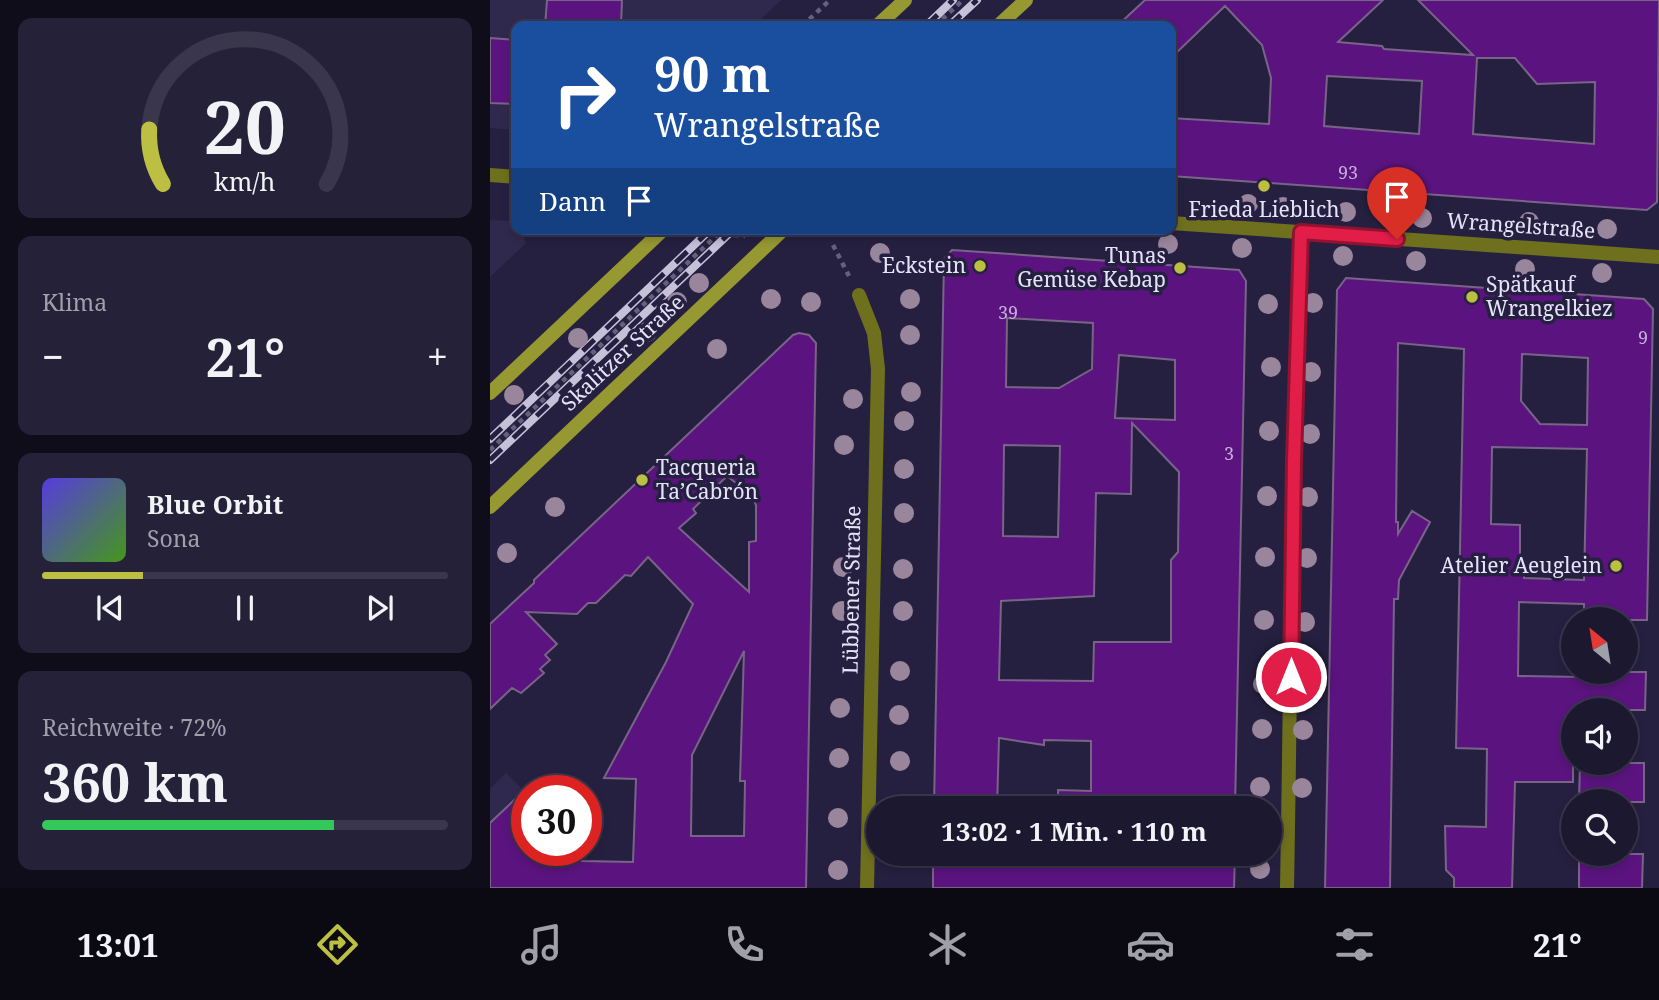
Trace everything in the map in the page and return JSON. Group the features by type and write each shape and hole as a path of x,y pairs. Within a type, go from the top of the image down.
{"main road":[{"path":"882,21 905,0"},
{"path":"1003,21 1026,0"},
{"path":"490,393 658,235"},
{"name":"Skalitzer Straße","path":"490,507 778,235"}],"street":[{"path":"490,175 511,177"},
{"name":"Wrangelstraße","path":"1176,223 1659,257"},
{"path":"1287,888 1292,553 1301,232"},
{"name":"Lübbener Straße","path":"859,295 874,333 878,369 867,888"}],"path":[{"path":"808,21 830,0"},
{"path":"940,21 963,0"},
{"path":"490,450 717,235"},
{"path":"737,235 746,236"},
{"path":"833,245 859,295"}],"shaded area":[{"path":"490,0 781,0 759,21 511,21 511,130 490,128"},
{"path":"490,220 511,221 511,235 523,235 526,243 490,277"},
{"path":"506,773 511,778 511,866 581,866 557,888 490,888 490,789"}],"building":[{"path":"547,0 622,0 621,21 545,21"},
{"path":"1145,0 1383,0 1338,42 1382,46 1384,49 1473,55 1418,0 1659,0 1657,202 1647,210 1176,176 1176,118 1269,124 1271,78 1262,45 1225,6 1176,53 1176,21 1122,21","holes":["1477,58 1515,58 1537,84 1595,82 1594,144 1473,134","1327,76 1422,81 1419,134 1324,126"]},
{"path":"490,38 511,40 511,104 490,103"},
{"path":"952,250 1239,270 1246,281 1235,796 1058,796 1058,790 1091,791 1091,741 1044,740 1044,745 999,738 997,796 934,796 944,259","holes":["1007,318 1093,323 1092,369 1059,388 1006,387","1119,355 1175,360 1175,420 1115,418","1132,423 1179,472 1178,552 1171,560 1171,642 1094,642 1093,681 999,680 1001,601 1094,596 1096,493 1131,494","1004,445 1060,446 1058,537 1003,536"]},
{"path":"1346,278 1644,299 1653,309 1647,620 1638,620 1638,607 1584,607 1584,604 1519,602 1518,676 1561,677 1561,684 1638,684 1638,672 1646,672 1645,710 1638,710 1638,698 1561,698 1561,775 1573,775 1573,782 1515,782 1512,888 1454,888 1454,878 1446,870 1445,826 1486,827 1487,749 1456,748 1464,349 1398,343 1398,534 1412,511 1430,522 1399,580 1398,599 1394,599 1390,888 1325,888 1337,290","holes":["1522,354 1588,358 1587,425 1540,424 1521,401","1492,447 1587,449 1584,580 1524,578 1524,563 1520,562 1520,525 1491,524"]},
{"path":"793,335 809,335 816,343 806,888 490,888 490,823 511,803 511,866 602,866 602,861 633,862 636,779 604,778 666,662 693,604 648,557 631,576 625,575 596,603 588,603 577,614 526,612 557,644 545,655 550,660 540,669 544,673 521,693 512,688 490,709 490,624","holes":["727,476 751,495 756,505 756,541 749,542 749,592 679,528 696,513 693,509","744,651 740,781 745,781 744,836 691,836 692,755"]},
{"path":"1638,763 1644,763 1644,802 1638,802 1638,789 1579,789 1580,775 1638,775"},
{"path":"1638,854 1643,854 1642,888 1579,888 1579,866 1638,866"},
{"path":"933,866 1235,866 1234,888 933,888"}],"railway":[{"path":"931,21 953,0"},
{"path":"954,21 977,0"},
{"path":"490,439 705,235"},
{"path":"490,460 728,235"}],"place":[{"name":"Frieda Lieblich","path":"1264,186"},
{"name":"Eckstein","path":"980,266"},
{"name":"Tunas Gemüse Kebap","path":"1180,268"},
{"name":"Spätkauf Wrangelkiez","path":"1472,297"},
{"name":"Tacqueria Ta’Cabrón","path":"642,480"},
{"name":"Atelier Aeuglein","path":"1616,566"}],"route":[{"path":"1291,677 1297,313 1301,232 1397,239"}]}
